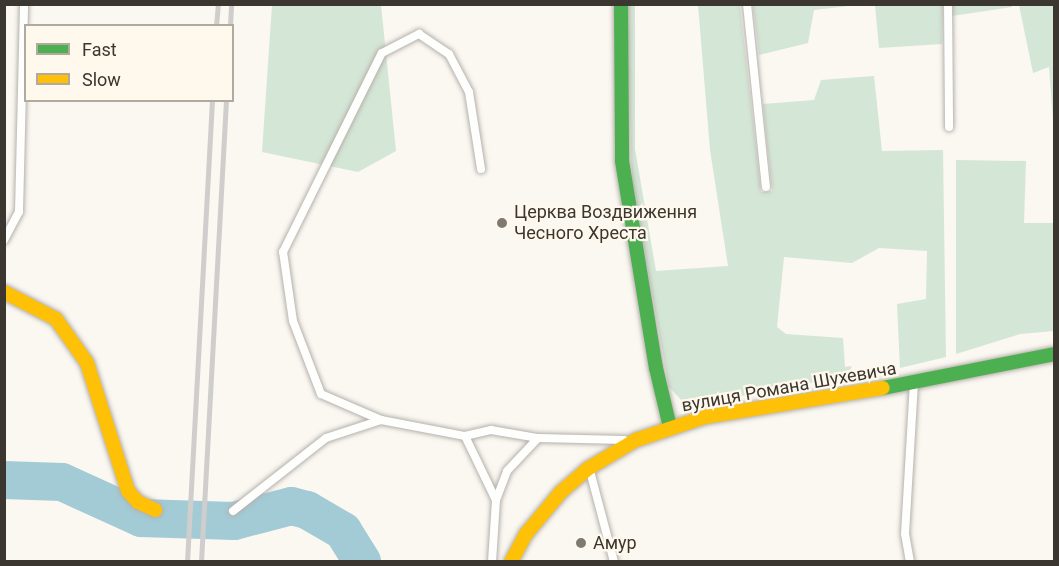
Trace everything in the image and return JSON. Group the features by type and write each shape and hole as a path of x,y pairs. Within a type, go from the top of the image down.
{"street":[{"path":"621,4 619,110 622,161 656,368 670,428"},
{"path":"4,292 56,319 87,363 128,491 138,502 155,510"},
{"name":"вулиця Романа Шухевича","path":"511,561 526,534 561,492 590,468 636,440 705,417 914,383 1054,354"}],"lane":[{"path":"4,240 19,212 24,4"},
{"path":"747,4 766,187"},
{"path":"948,4 949,127"},
{"path":"481,169 469,92 449,54 419,34 382,53 282,252 293,321 321,394 381,420 465,436 491,430 538,438 636,440"},
{"path":"910,561 905,534 914,383"},
{"path":"232,511 326,438 381,420"},
{"path":"465,436 496,500"},
{"path":"492,561 496,500 507,471 538,438"},
{"path":"590,468 614,561"}],"green space":[{"path":"753,4 857,5 814,10 808,43 759,55"},
{"path":"1012,4 1012,7 952,16 952,5"},
{"path":"272,5 381,5 396,151 358,172 262,152"},
{"path":"627,5 635,5 635,149 656,271 728,266 710,150 698,5 740,5 761,192 772,191 763,104 814,100 821,80 874,76 882,151 943,150 946,357 900,368 897,304 926,299 927,251 879,248 852,263 784,257 777,327 786,334 843,338 845,367 852,366 847,376 694,405 683,402 669,387 632,182"},
{"path":"875,5 943,5 942,44 879,48"},
{"path":"1019,5 1054,5 1054,134 1049,67 1033,73"},
{"path":"956,160 1026,161 1024,223 1054,223 1054,331 1020,334 956,354"}],"waterway":[{"path":"4,480 62,482 141,518 234,521 291,506 307,510 343,531 362,562"}],"railway":[{"path":"216,24 218,4"},
{"path":"230,24 231,4"},
{"path":"187,562 212,102"},
{"path":"201,562 226,102"}],"traffic: fast":[{"path":"621,4 622,161 656,368 670,427"},
{"path":"883,388 1054,354"}],"traffic: slow":[{"path":"4,292 56,319 87,363 128,491 138,502 155,510"},
{"path":"511,562 526,534 561,492 589,468 636,440 705,417 883,388"}],"place":[{"name":"Церква Воздвиження Чесного Хреста","path":"502,223"},
{"name":"Амур","path":"581,543"}]}
